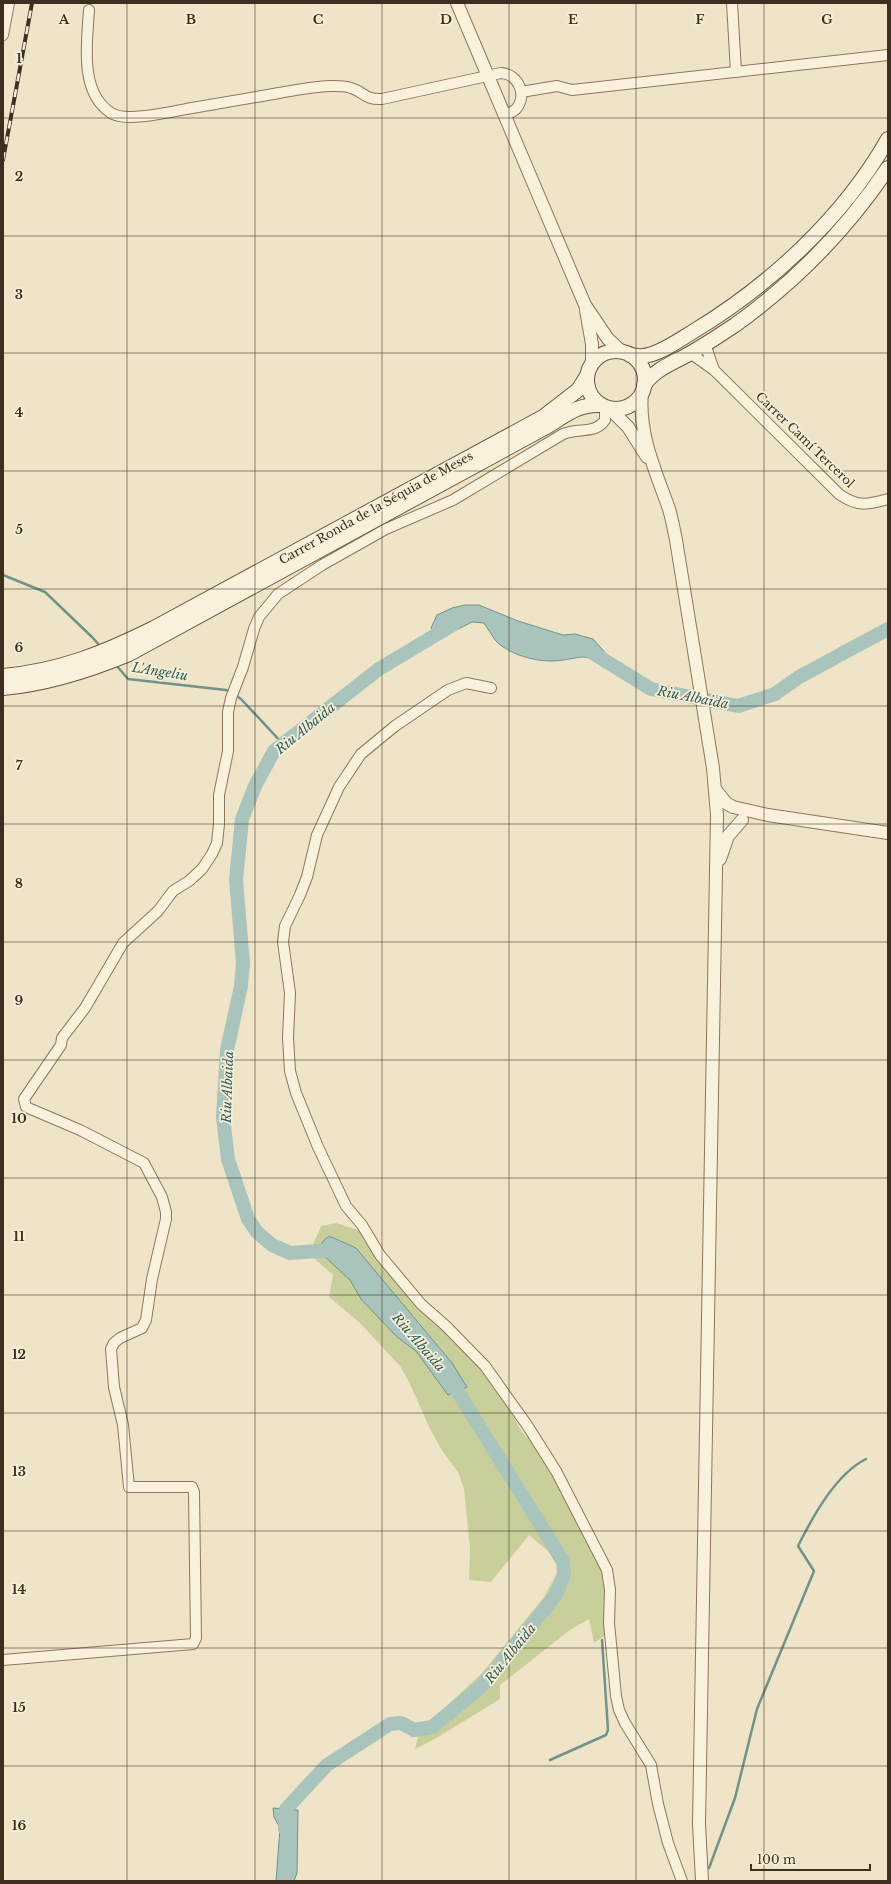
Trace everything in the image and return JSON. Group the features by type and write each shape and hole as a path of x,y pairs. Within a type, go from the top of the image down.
{"main road":[{"path":"888,139 852,191 821,228 760,285 707,323 668,346 647,356 626,353 605,353 590,369 588,389 591,395 605,407 625,408 638,399 643,389 659,370 705,344 754,311 813,259 867,200 888,168"},
{"path":"626,353 642,368 644,376 643,389"},
{"name":"Carrer Ronda de la Séquia de Meses","path":"158,633 543,417 578,390 590,369"},
{"name":"Carrer Ronda de la Séquia de Meses","path":"158,633 548,426 577,408 585,405 605,407"},
{"path":"3,676 72,670 104,664 158,633"},
{"path":"3,688 50,681 72,670"}],"street":[{"path":"3,35 9,3"},
{"path":"457,3 585,305 608,339 626,353"},
{"path":"732,3 736,72"},
{"path":"89,10 88,63 90,82 94,91 105,107 111,113 125,117 168,112 316,87 352,88 365,96 374,99 382,99 500,73 510,75 517,81 521,92 520,103 517,108 504,115"},
{"path":"521,92 557,86 572,90 888,55"},
{"path":"585,305 592,344 590,369"},
{"name":"Carrer Camí Tercerol","path":"705,344 714,370"},
{"name":"Carrer Camí Tercerol","path":"690,353 714,370 839,494 853,503 862,504 870,504 888,499"},
{"path":"643,389 641,403 643,425 650,462"},
{"path":"605,407 628,428 650,462 670,511 713,768 717,815 699,1824 702,1881"},
{"path":"3,1660 194,1644 196,1638 194,1492 192,1487 129,1487 123,1425 114,1388 111,1349 114,1343 120,1338 142,1328 146,1320 152,1279 166,1219 162,1197 144,1164 80,1130 26,1107 24,1100 61,1045 62,1038 85,1008 123,943 158,911 173,891 189,881 202,869 212,854 217,843 219,824 219,795 228,751 228,712 259,617 278,594 296,581 354,547 391,527 453,500 564,434 571,431 591,430 597,428 605,420 605,407"},
{"path":"491,688 479,684 466,683 448,690 395,726 362,754 339,787 317,835 307,877 285,926 283,942 290,993 288,1038 290,1071 296,1093 318,1147 346,1206 362,1225 380,1255 416,1299 432,1316 446,1326 485,1366 527,1425 556,1471 607,1570 610,1590 610,1623 616,1696 619,1710 625,1723 651,1765 658,1804 668,1844 682,1881"},
{"path":"715,789 726,803 733,808"},
{"path":"717,815 729,807 768,815 888,833"},
{"path":"717,815 729,822 768,815"},
{"path":"716,878 723,849 728,836 742,820"}],"green space":[{"path":"336,1223 361,1231 474,1358 502,1396 522,1432 537,1448 572,1508 573,1515 603,1571 606,1587 607,1634 594,1643 589,1619 570,1630 500,1685 500,1699 435,1739 415,1749 421,1725 434,1718 482,1673 544,1597 559,1569 548,1551 529,1535 491,1582 469,1580 470,1548 464,1489 458,1472 443,1452 431,1431 409,1382 400,1366 360,1323 329,1297 333,1275 309,1254 321,1226"}],"water":[{"path":"465,605 479,605 518,621 563,635 575,634 593,639 609,657 604,664 584,657 555,661 537,660 518,655 502,646 496,641 484,623 472,622 441,638 431,628 437,615 452,608"},
{"path":"329,1236 356,1248 452,1363 467,1387 448,1395 416,1351 397,1337 361,1299 350,1280 323,1255 322,1242"},
{"path":"273,1808 298,1810 297,1873 294,1881 276,1881 280,1828 274,1817"}],"waterway":[{"name":"L'Angeliu","path":"3,575 45,592 101,647"},
{"name":"Riu Albaida","path":"340,1254 332,1250 290,1253 272,1245 257,1232 248,1219 228,1159 223,1117 227,1050 241,986 243,963 236,880 242,819 255,786 274,751 379,669 454,624"},
{"name":"Riu Albaida","path":"591,652 651,689 738,706 775,694 799,677 888,629"},
{"name":"L'Angeliu","path":"116,665 128,679 226,690 231,692"},
{"name":"L'Angeliu","path":"235,695 241,699 283,744"},
{"name":"Riu Albaida","path":"285,1829 286,1809 327,1765 390,1724 401,1723 414,1730 432,1727 482,1686 556,1595 564,1575 563,1561 448,1376"},
{"path":"709,1868 735,1798 757,1709 814,1571 798,1546 818,1509 835,1485 855,1466 866,1459"},
{"path":"550,1760 606,1735 608,1730 602,1640"}],"railway":[{"path":"3,160 32,3"}]}
